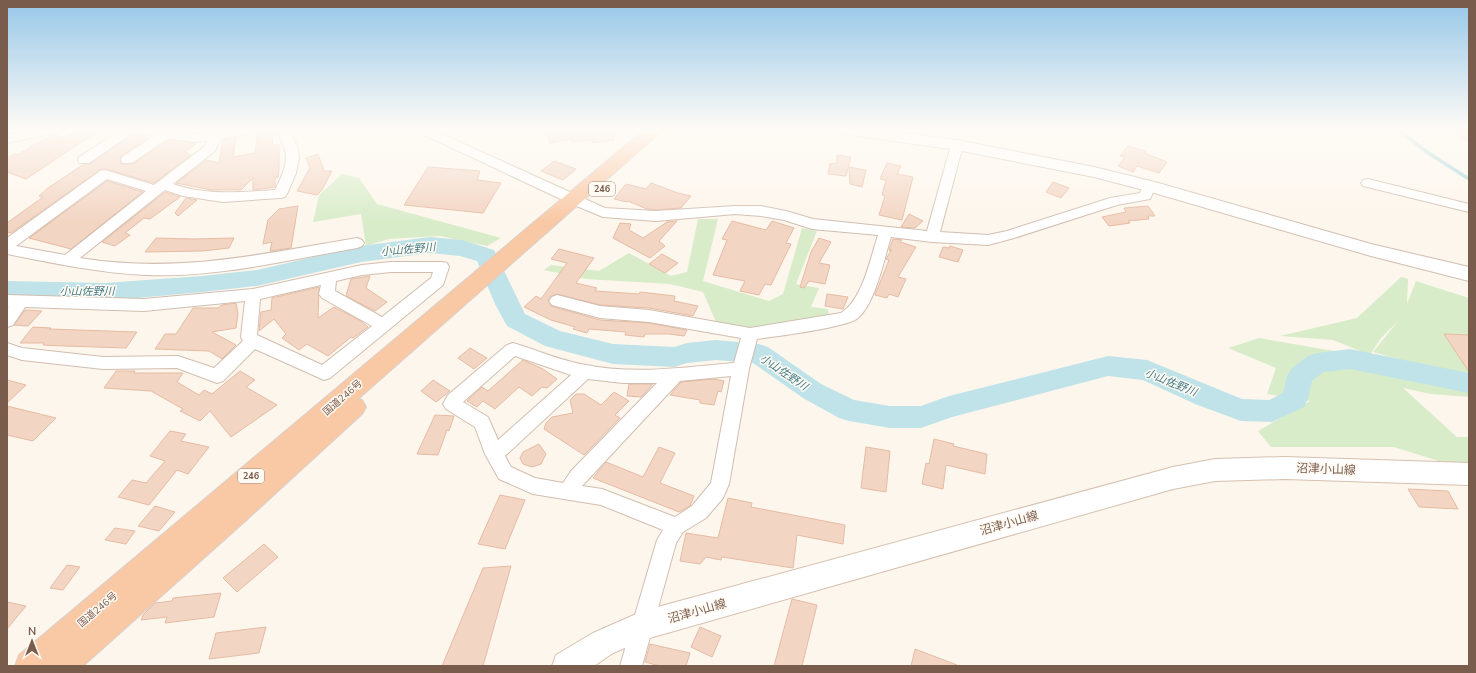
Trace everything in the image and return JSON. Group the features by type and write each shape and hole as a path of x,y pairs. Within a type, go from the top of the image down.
{"highway":[{"name":"国道246号","path":"578,202 621,160"},
{"name":"国道246号","path":"30,666 474,292 578,202 631,160"},
{"name":"国道246号","path":"61,666 91,638 240,510 474,292"}],"main road":[{"name":"沼津小山線","path":"567,666 603,643 643,625 1173,478 1215,470 1285,468 1469,474"}],"street":[{"path":"68,260 194,160"},
{"path":"7,245 105,174 183,192 223,198 280,194 292,165 292,160"},
{"path":"490,160 578,202 608,213 639,215 735,210 761,211 786,216 812,224 974,240 988,240 1009,235 1115,201 1139,198 1145,196 1149,186"},
{"path":"932,237 953,160"},
{"path":"1037,160 1149,186 1371,250 1469,274"},
{"path":"1368,183 1469,208"},
{"path":"557,301 600,312 649,316 750,336 845,318 853,313 866,294 886,231"},
{"path":"7,249 101,267 166,270 210,267 357,243"},
{"path":"7,321 13,302 144,305 253,295 362,270 391,267 442,267 438,281 324,373 253,341 249,337 253,295"},
{"path":"330,277 327,294 383,325"},
{"path":"631,666 666,540 676,526 699,512 712,498 720,484 741,366 750,336"},
{"path":"7,349 22,354 103,363 178,362 217,376 253,341"},
{"path":"676,526 602,497 533,486 505,473 494,454 482,422 452,404 454,400 513,349 585,372 615,376 676,374 741,366"},
{"path":"494,454 585,372"},
{"path":"568,491 578,478 676,374"}],"green space":[{"path":"342,174 359,178 377,204 501,238 487,246 440,236 389,239 366,246 361,214 313,222 319,195"},
{"path":"698,219 718,219 703,281 769,301 783,294 802,228 817,231 796,284 819,288 811,307 828,309 829,315 750,329 716,322 703,292 670,284 586,279 544,270 551,265 599,271 629,253 671,276 687,272"},
{"path":"1401,277 1408,279 1407,304 1416,281 1469,298 1469,397 1431,394 1403,388 1457,437 1469,437 1469,462 1442,462 1394,447 1271,447 1258,431 1310,401 1267,394 1276,368 1228,348 1259,338 1427,367 1373,352 1398,321 1381,338 1370,355 1333,340 1280,336 1357,318"}],"building":[{"path":"7,160 54,160 26,179 7,172"},
{"path":"95,160 120,160 121,164 133,164 138,160 184,160 154,183 105,169 100,170 11,233 7,232 7,223 43,197 39,196 48,188 84,164 90,164"},
{"path":"206,160 219,163 219,160 279,160 278,177 275,178 275,187 253,190 253,178 241,190 211,190 176,183"},
{"path":"307,160 320,160 324,171 332,171 322,190 317,195 297,191 310,168"},
{"path":"837,160 850,160 846,176 828,174 830,164 837,163"},
{"path":"1122,160 1163,160 1167,162 1159,173 1137,166 1133,172 1118,166"},
{"path":"554,161 576,169 563,180 541,171"},
{"path":"887,163 901,166 897,174 913,177 902,220 879,215 885,196 882,195 886,180 880,179"},
{"path":"428,167 480,171 477,180 501,183 483,213 404,205"},
{"path":"849,167 866,170 862,187 850,184"},
{"path":"107,181 143,192 71,249 29,238"},
{"path":"1053,182 1069,188 1061,198 1046,192"},
{"path":"651,183 691,196 681,208 656,210 647,209 628,201 614,199 626,184 646,189"},
{"path":"165,192 180,197 150,219 144,218 125,233 130,235 115,246 102,242"},
{"path":"186,198 197,200 178,216 175,213"},
{"path":"298,206 291,248 270,251 272,242 263,244 268,220 279,209"},
{"path":"1148,206 1155,216 1148,216 1149,219 1128,221 1130,223 1109,226 1102,217 1126,212 1124,208"},
{"path":"909,214 923,221 915,228 901,227"},
{"path":"677,221 659,241 665,246 650,258 613,238 620,223 631,224 629,230 643,238 667,222"},
{"path":"732,221 766,230 772,221 794,228 786,243 791,244 771,285 765,284 759,295 740,291 745,281 713,275 727,240 722,239"},
{"path":"156,238 234,238 229,248 202,251 145,252"},
{"path":"819,238 831,242 819,263 830,265 825,284 809,281 804,288 800,287 811,252"},
{"path":"893,239 902,240 900,242 916,247 898,277 906,279 898,297 889,294 887,298 875,295 889,260 886,259 892,249 890,251 889,250"},
{"path":"950,246 963,250 958,262 939,257 943,247 949,248"},
{"path":"559,249 594,258 576,283 597,288 595,291 639,294 640,292 675,296 674,301 698,306 693,316 649,308 600,305 557,294 551,296 548,300 551,306 600,320 649,323 687,330 684,336 669,334 645,334 644,337 625,335 626,332 589,329 587,333 573,329 575,327 551,320 524,307 536,296 541,299 567,263 551,259"},
{"path":"662,254 678,263 665,273 649,264"},
{"path":"370,276 366,288 387,302 375,311 346,296 351,279"},
{"path":"319,287 318,318 334,307 361,321 368,327 353,338 351,337 328,356 307,344 299,350 282,338 286,334 274,319 259,331 261,312 271,310 272,298"},
{"path":"827,294 848,297 843,309 825,306"},
{"path":"236,303 238,314 236,328 212,332 236,345 222,359 209,351 155,349 165,334 176,334 193,308 218,308 222,305"},
{"path":"25,310 42,311 28,326 14,325"},
{"path":"33,327 51,328 49,329 137,332 126,348 20,343"},
{"path":"1444,334 1469,335 1469,372"},
{"path":"470,348 487,358 474,369 458,358"},
{"path":"523,360 543,369 557,379 547,388 542,387 532,396 519,387 495,409 483,401 477,407 467,401 482,387 488,391"},
{"path":"116,371 135,371 134,373 183,373 177,382 199,395 204,390 212,394 240,371 255,380 246,387 277,405 231,437 210,411 200,421 180,411 183,409 151,391 104,388"},
{"path":"714,379 724,381 721,392 718,391 714,405 700,403 700,400 670,395 681,382"},
{"path":"7,380 26,385 7,403"},
{"path":"433,380 450,391 436,402 421,391"},
{"path":"629,384 653,384 641,397 627,396"},
{"path":"614,392 629,401 615,415 620,418 584,455 544,429 546,423 552,417 573,413 570,400 576,394 584,394 601,405"},
{"path":"7,406 56,418 33,441 7,435"},
{"path":"435,415 454,416 438,455 417,454"},
{"path":"170,431 186,434 181,441 209,447 188,474 177,470 149,505 118,497 132,480 146,483 165,461 150,456"},
{"path":"934,439 954,444 953,446 987,454 985,474 946,465 943,489 922,484 926,463 929,464"},
{"path":"539,444 546,454 541,464 532,467 523,464 520,458 523,452"},
{"path":"659,447 675,453 660,483 694,496 690,506 679,512 593,478 606,462 643,477"},
{"path":"866,447 890,451 886,492 861,488"},
{"path":"1408,489 1448,491 1458,509 1419,507"},
{"path":"500,495 525,500 505,549 478,544"},
{"path":"728,498 752,503 751,507 845,525 843,544 797,535 793,568 722,557 721,560 706,557 700,564 680,561 686,533 718,538"},
{"path":"155,506 175,512 159,531 138,526"},
{"path":"115,528 135,531 126,544 105,540"},
{"path":"264,544 278,557 237,592 223,578"},
{"path":"67,565 80,567 63,590 50,588"},
{"path":"511,566 483,666 442,666 483,568"},
{"path":"221,593 214,617 165,623 167,617 141,620 143,615 155,603 172,601 173,598"},
{"path":"792,599 817,605 802,666 774,666"},
{"path":"7,602 26,606 7,629"},
{"path":"266,627 259,653 209,659 216,633"},
{"path":"700,627 721,636 712,657 691,647"},
{"path":"650,644 690,653 686,666 660,666 645,662"},
{"path":"915,649 957,665 957,666 911,666"}],"waterway":[{"path":"1440,160 1469,179"},
{"name":"小山佐野川","path":"7,289 105,292 202,284 257,278 361,254 430,245 462,248 486,256 507,304 516,320 554,339 613,354 674,357 687,353 716,350 759,354 812,391 849,410 890,417 921,417 949,407 1108,366 1147,370 1204,396 1241,410 1272,411 1295,399 1300,376 1317,363 1350,359 1469,383"}]}
